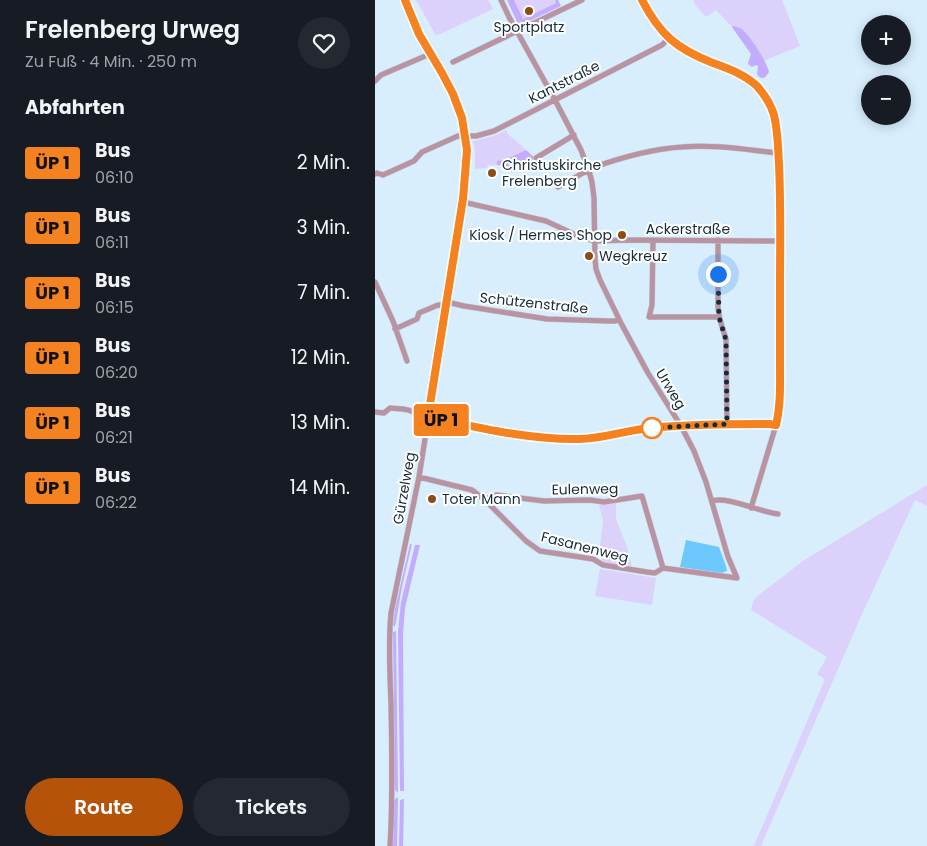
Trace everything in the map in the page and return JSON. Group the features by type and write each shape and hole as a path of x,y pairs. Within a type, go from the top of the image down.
{"street":[{"name":"Gürzelweg","path":"390,846 392,787 389,630 419,477 463,202 467,150 462,118 453,94 419,34 405,0"},
{"name":"Urweg","path":"501,0 574,135 589,170 594,198 596,269 619,319 648,373 695,451 723,541 737,578"},
{"path":"453,62 582,0"},
{"path":"642,0 660,30 668,39 687,52 735,71 756,85 774,114 778,140 780,398 776,425 751,508"},
{"name":"Kantstraße","path":"375,174 383,175 415,161 422,152 458,136 476,136 494,131 662,45 668,39"},
{"path":"375,82 381,75 430,54"},
{"path":"536,158 574,135"},
{"path":"558,187 589,170 655,150 704,146 778,153"},
{"path":"463,202 546,221 580,237 595,241"},
{"path":"653,240 652,306 649,317 719,317"},
{"path":"718,240 719,317 726,340 727,424"},
{"name":"Ackerstraße","path":"595,241 780,241"},
{"path":"375,282 407,361"},
{"path":"395,329 417,319 419,313 438,304 446,304"},
{"name":"Schützenstraße","path":"446,304 547,319 615,321 619,319"},
{"path":"375,412 385,413 390,408 414,411 417,415 526,436 563,439 600,438 643,429 681,426 727,424 776,425"},
{"name":"Fasanenweg","path":"419,477 472,490 540,551 593,559 603,565 647,572 655,573 663,568 737,578"},
{"name":"Eulenweg","path":"485,500 492,496 497,496 544,501 591,500 603,502 642,496 663,568"},
{"path":"711,501 717,499 730,501 778,514"}],"shaded area":[{"path":"415,0 488,0 493,9 436,36"},
{"path":"507,0 514,0 523,19 556,3 555,0 558,0 561,6 519,26"},
{"name":"Sportplatz","path":"514,0 555,0 556,3 523,19"},
{"path":"693,0 782,0 800,46 758,63 732,27 716,10 706,17"},
{"path":"734,26 744,31 759,51 769,72 765,77 761,78 757,74 758,66 752,67 749,65 751,54 732,27"},
{"path":"507,130 507,133 526,150 498,161 497,165 488,165 487,168 475,169 473,141 494,136"},
{"path":"526,150 535,158 512,172 506,166 497,165 497,161 504,160"},
{"path":"927,485 927,506 915,500 862,614 761,846 754,846 825,679 817,674 827,657 751,610 753,602 755,598 803,561"},
{"path":"616,503 616,519 632,566 602,561 600,547 603,520 599,505"},
{"path":"410,544 412,544 395,627 393,625 395,609"},
{"path":"415,545 420,545 405,608 403,635 404,791 400,791 398,631 401,602"},
{"path":"600,569 656,578 652,605 595,596"},
{"path":"396,631 398,793 395,790 393,632"},
{"path":"398,797 397,846 393,846 394,800"},
{"path":"404,799 403,846 399,846 400,800"}],"water":[{"path":"686,540 719,547 727,571 721,573 680,567"}],"bus line":[{"path":"405,0 419,34 453,94 462,118 467,150 463,199 428,417 526,436 563,439 600,438 653,428 727,424 776,425 780,398 780,241 778,140 774,114 769,103 756,85 735,71 687,52 668,39 660,30 642,0"}],"place":[{"name":"Sportplatz","path":"529,11"},
{"name":"Christuskirche Frelenberg","path":"492,173"},
{"name":"Kiosk / Hermes Shop","path":"622,235"},
{"name":"Wegkreuz","path":"589,256"},
{"name":"Toter Mann","path":"432,499"}],"route":[{"path":"652,428 727,424 726,340 719,317 718,274"}]}
